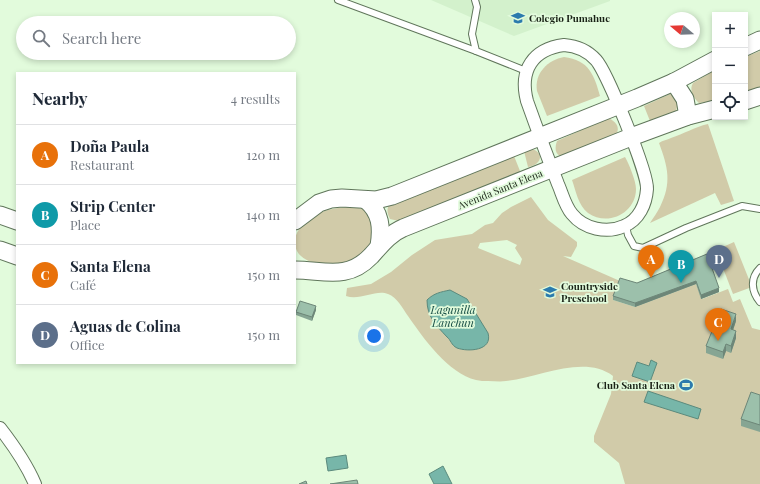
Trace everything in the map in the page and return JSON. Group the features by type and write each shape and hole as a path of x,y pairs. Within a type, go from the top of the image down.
{"street":[{"path":"748,46 760,40"},
{"path":"572,45 590,54 602,68 618,106 644,174 647,188 646,198 641,210 632,222 626,226 606,230 596,229 579,221 567,206 540,137 526,95 526,71 536,56 548,48 572,45"},
{"path":"296,220 309,210 325,201 336,198 376,200 392,196 618,106 674,82 712,62"},
{"path":"674,82 685,99 688,116"},
{"path":"748,100 760,96"},
{"name":"Avenida Santa Elena","path":"296,269 326,273 338,273 349,270 361,264 390,235 403,228 631,137 688,116 712,110"},
{"path":"366,200 374,207 379,219 381,234 379,246"},
{"path":"0,215 16,222"},
{"path":"0,225 16,222"},
{"path":"0,428 19,453 35,484"}],"lane":[{"path":"338,0 526,71"},
{"path":"475,0 477,7 472,34 476,51"},
{"path":"626,226 628,235 634,246 643,248 686,228 742,206 760,209"},
{"path":"760,268 755,274 753,288 755,295 760,302"}],"shaded area":[{"name":"Colegio Pumahue","path":"431,0 610,0 610,1 514,36"},
{"path":"760,51 760,87 748,91 748,84 748,56"},
{"path":"564,57 579,61 585,65 593,75 600,96 547,116 537,91 538,79 543,68 553,61"},
{"path":"712,72 712,101 699,103 692,93 691,88 693,83"},
{"path":"670,94 673,95 678,103 676,111 650,121 644,106"},
{"path":"608,118 618,127 616,134 562,157 556,152 557,141"},
{"path":"708,124 734,201 721,205 715,193 650,223 664,198 667,183 665,160 659,143"},
{"path":"532,149 539,153 540,159 536,164 528,167 524,151"},
{"path":"514,156 520,171 519,173 399,221 390,219 387,211 389,205"},
{"path":"625,157 636,186 635,197 631,205 626,211 612,218 604,219 588,213 580,202 572,180"},
{"path":"531,197 548,220 577,242 577,246 571,257 563,256 620,281 613,300 635,307 696,284 702,299 728,289 733,302 740,299 752,328 760,330 760,484 625,484 619,463 594,442 594,436 611,394 613,376 601,370 589,367 575,367 506,381 476,380 466,376 446,363 421,335 400,304 388,294 378,293 357,297 346,296 347,288 371,284 391,272 412,255 435,240 472,234 485,225 493,223 502,213","holes":["507,240 517,245 515,248 522,259 520,265 478,248 480,243"]},
{"path":"355,207 364,210 368,213 372,220 372,238 368,247 363,252 350,260 335,264 310,262 301,256 297,251 296,236 301,227 311,218 331,209"},
{"path":"734,242 752,287 733,294 716,250"}],"water":[{"name":"Lagunilla Lanchun","path":"450,290 467,299 488,333 489,339 487,344 483,347 473,350 457,348 439,329 430,316 427,300 435,294"},
{"path":"651,360 657,363 650,382 632,376 637,362 649,366"},
{"path":"648,391 701,409 698,419 644,402"},
{"path":"346,455 348,468 328,471 326,458"},
{"path":"443,466 452,484 434,484 429,474"}],"building":[{"path":"707,254 719,288 701,295 696,281 635,303 613,296 620,278 637,283"},
{"path":"300,301 316,306 312,317 296,312"},
{"path":"721,309 736,314 731,329 736,331 731,346 726,344 723,352 706,346"},
{"path":"751,392 760,395 760,425 741,419"},
{"path":"357,480 358,484 330,484"},
{"path":"306,481 307,484 299,484"}],"place":[{"name":"Colegio Pumahue","path":"518,18"},
{"name":"Doña Paula","path":"651,278"},
{"name":"Aguas de Colina","path":"719,278"},
{"name":"Strip Center","path":"681,283"},
{"name":"Countryside Preschool","path":"550,292"},
{"name":"Santa Elena","path":"718,341"},
{"name":"Club Santa Elena","path":"686,385"}]}
